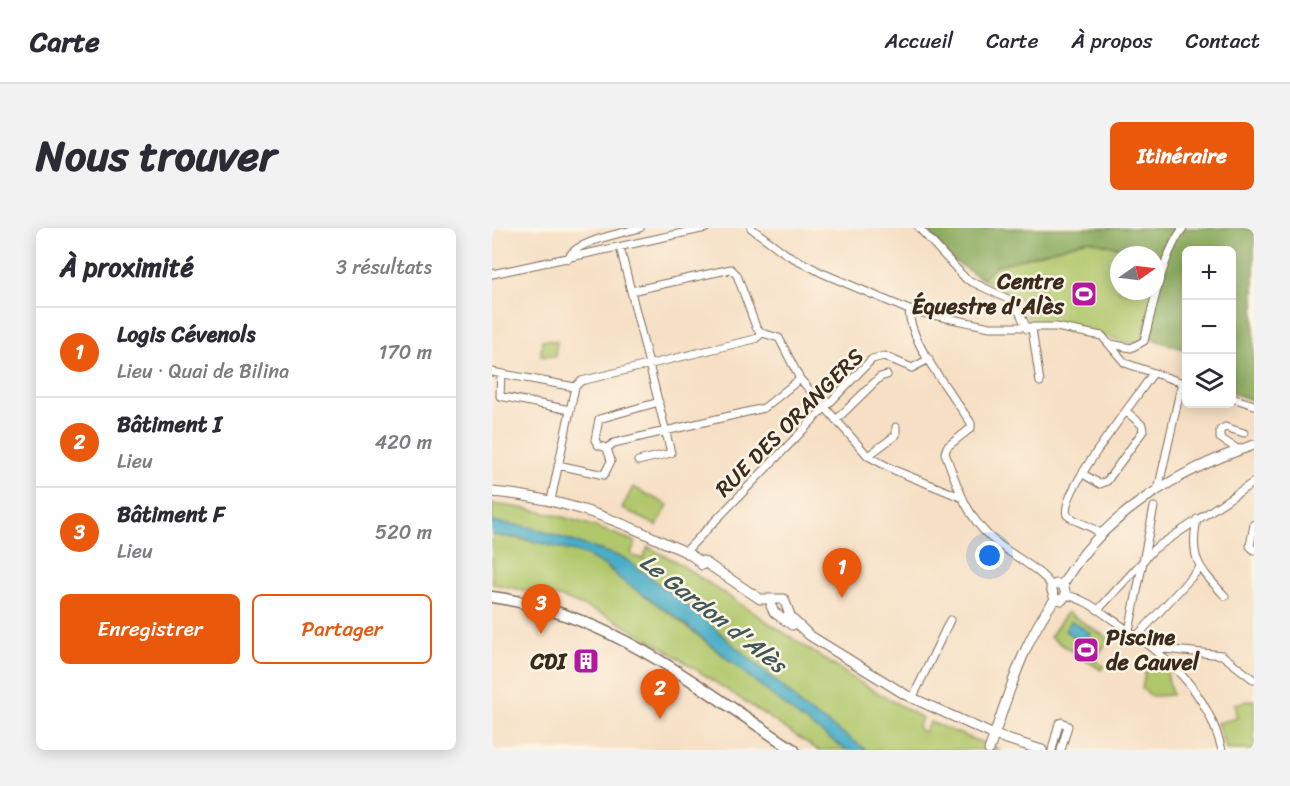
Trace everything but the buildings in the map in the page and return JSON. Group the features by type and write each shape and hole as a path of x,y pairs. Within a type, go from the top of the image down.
{"main road":[{"path":"1063,584 1066,595 1062,600 1055,599 1051,593 1052,586 1063,584 1102,535 1158,490 1204,464 1254,445"},
{"path":"492,492 551,500 608,517 685,552 698,561 704,561 753,595 771,603 774,612 782,611 809,635 912,699 976,728 992,742 1042,750"},
{"path":"492,597 522,601 601,627 635,645 794,750"},
{"path":"771,603 776,598 784,599 782,611"},
{"path":"992,742 1038,624 1055,599"},
{"path":"976,728 992,723 1004,709"}],"street":[{"path":"568,259 569,254 579,246 640,228"},
{"path":"492,274 706,228"},
{"path":"751,228 786,254 822,273 909,310 990,327 1030,329 1056,327 1102,336 1125,363 1182,382"},
{"path":"919,228 966,279 1010,300 1030,329 1040,382"},
{"path":"1111,344 1131,348 1144,341 1167,262 1176,238 1183,228"},
{"path":"620,247 671,453 638,461"},
{"path":"631,291 731,269 737,275 756,327 762,333 779,338 800,379 868,456 894,470 963,498"},
{"path":"909,310 914,331 929,359 971,423 971,428 947,447 945,453 963,498 988,535 1043,576 1052,586"},
{"path":"492,372 575,387 587,379 755,339 762,333"},
{"name":"RUE DES ORANGERS","path":"685,552 876,356 884,356 912,368 929,359"},
{"path":"1102,535 1093,526 1074,521 1066,512 1066,502 1106,436 1127,412 1153,373"},
{"path":"501,374 500,396 570,410"},
{"path":"836,420 880,377 887,375"},
{"path":"607,448 614,443 764,408 800,379"},
{"path":"551,500 575,387"},
{"path":"1158,490 1182,391"},
{"path":"1236,399 1254,405"},
{"path":"607,448 598,445 595,440 599,419 658,402"},
{"path":"1083,474 1100,484 1107,481 1143,431 1142,425 1127,412"},
{"path":"868,456 896,435 896,427"},
{"path":"1239,450 1220,438 1220,430 1225,427 1244,433"},
{"path":"558,465 604,475 611,467 607,448"},
{"path":"1098,610 1143,560 1197,519 1254,482"},
{"path":"1129,631 1154,507"},
{"path":"1197,519 1194,553 1199,569 1225,596"},
{"path":"1254,524 1250,546 1254,550"},
{"path":"1137,636 1199,569"},
{"path":"1066,595 1078,597 1170,661 1197,693 1217,730 1222,750"},
{"path":"912,699 951,620"},
{"path":"1154,648 1222,655 1254,680"},
{"path":"1052,750 1059,723 1062,722 1068,726 1061,750"}],"green space":[{"path":"927,228 1254,228 1254,401 1236,394 1236,246 1182,246 1182,349 1143,336 1153,300 1164,300 1164,246 1112,246 1088,240 996,266 982,279 948,257"},
{"name":"Centre Équestre d'Alès","path":"1088,240 1112,246 1110,246 1110,300 1154,300 1141,342 1118,340 1073,326 1030,324 1020,298 982,279 996,266"},
{"path":"542,340 557,341 555,357 541,356"},
{"path":"633,487 668,505 657,526 622,508"},
{"path":"492,504 548,513 617,535 636,542 631,553 643,559 648,547 675,561 859,682 922,718 918,726 921,731 925,731 930,722 1001,750 867,750 800,705 793,696 687,605 624,558 529,527 492,522"},
{"path":"492,535 560,547 596,561 686,626 792,710 847,750 818,750 662,647 610,617 563,598 492,584"},
{"name":"Piscine de Cauvel","path":"1067,612 1109,639 1095,660 1104,666 1101,670 1050,637"},
{"path":"1155,660 1167,672 1172,695 1152,696 1142,689 1147,663"},
{"path":"1254,700 1254,750 1226,750 1217,723 1237,718 1234,704"}],"water":[{"path":"492,522 529,527 624,558 687,605 793,696 800,705 867,750 847,750 800,718 675,616 620,579 610,568 583,554 525,539 492,535"},
{"path":"1071,621 1090,633 1084,643 1065,631"}],"place":[{"name":"Centre Équestre d'Alès","path":"1084,294"},
{"name":"Logis Cévenols","path":"842,598"},
{"name":"Bâtiment F","path":"541,634"},
{"name":"Piscine de Cauvel","path":"1086,650"},
{"name":"CDI","path":"586,661"},
{"name":"Bâtiment I","path":"660,719"}],"water label":[{"name":"Le Gardon d'Alès","path":"713,613"}]}
